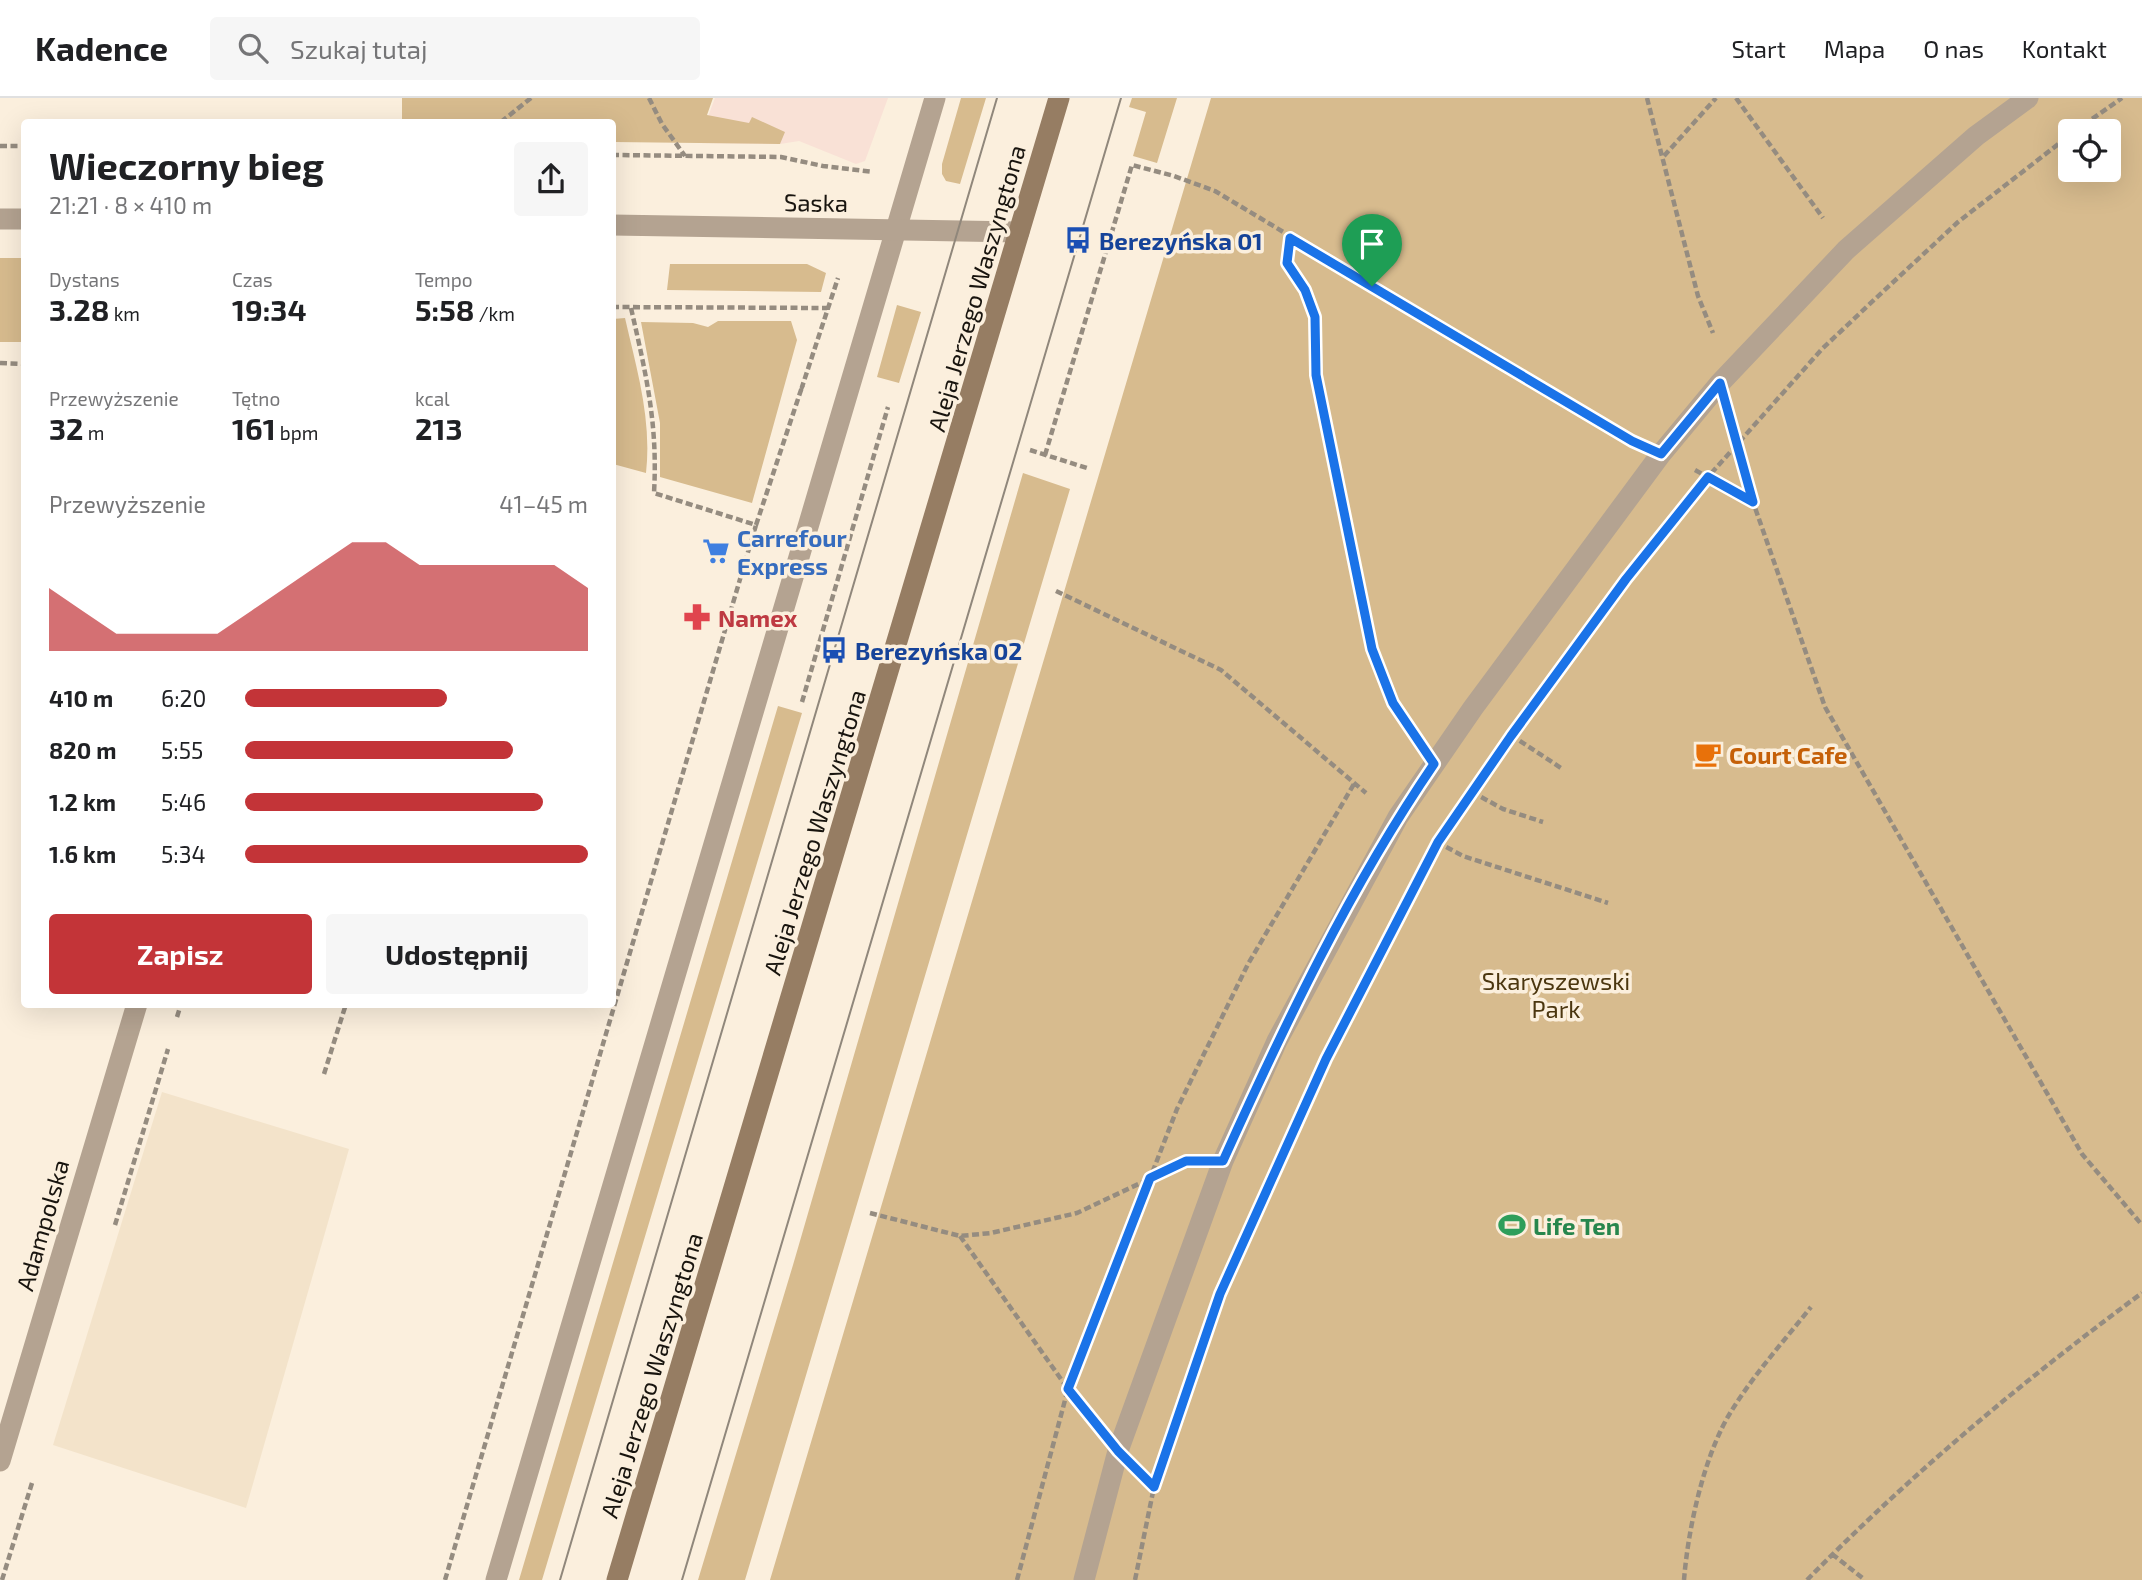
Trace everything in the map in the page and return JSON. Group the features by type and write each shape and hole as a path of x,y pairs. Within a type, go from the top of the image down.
{"main road":[{"name":"Aleja Jerzego Waszyngtona","path":"617,1580 1059,98"}],"street":[{"path":"496,1580 935,98"},
{"path":"1084,1580 1118,1451 1223,1161 1277,1041 1398,817 1474,708 1661,454 1720,383 1846,250 1976,136 2028,98"},
{"path":"0,219 21,219"},
{"name":"Saska","path":"616,225 1019,232"},
{"name":"Adampolska","path":"0,1461 136,1008"}],"path":[{"path":"505,119 531,98"},
{"path":"649,98 662,124 685,156"},
{"path":"1647,98 1698,296 1716,342 1720,383 1753,502 1825,707 2082,1154 2142,1225"},
{"path":"1664,156 1716,98"},
{"path":"1736,98 1846,250"},
{"path":"2091,119 2122,98"},
{"path":"1135,1580 1154,1487 1220,1294 1326,1059 1438,842 1511,736 1626,579 1708,477 1822,349 1884,290 1958,222 2058,144"},
{"path":"0,146 21,146"},
{"path":"616,155 781,157 823,166 873,172"},
{"path":"1045,455 1132,165 1215,191 1632,441 1753,502"},
{"path":"1290,238 1287,263 1305,290 1315,317 1316,375 1372,649 1393,703 1434,764"},
{"path":"616,307 827,308"},
{"path":"631,308 652,409 657,451 654,493 756,525"},
{"path":"0,363 21,363"},
{"path":"616,1000 756,525 802,387"},
{"path":"802,702 888,407"},
{"path":"1030,450 1090,469"},
{"path":"1056,591 1220,670 1354,784 1398,817 1438,842 1463,856 1608,903"},
{"path":"1474,708 1561,768"},
{"path":"1017,1580 1068,1389 1177,1109 1248,964 1354,784"},
{"path":"1503,809 1543,822"},
{"path":"324,1074 345,1008"},
{"path":"445,1580 614,1008"},
{"path":"870,1213 960,1236 991,1233 1077,1213 1186,1161 1223,1161 1274,1174"},
{"path":"960,1236 1068,1389 1118,1451 1154,1487"},
{"path":"1807,1580 1889,1499 2057,1356 2142,1293"},
{"path":"1684,1580 1688,1533 1708,1466 1730,1412 1811,1307"},
{"path":"1832,1554 1865,1580"}],"shaded area":[{"path":"715,98 888,98 865,161 856,164 799,141 780,144 698,143"},
{"path":"162,1092 349,1149 246,1508 53,1445"}],"green space":[{"path":"402,98 713,98 707,115 749,123 752,117 785,132 780,144 616,142 616,119 402,119"},
{"path":"961,98 986,98 960,184 946,181 942,174 942,164"},
{"path":"1132,98 1177,98 1157,163 1133,156 1146,112 1129,107"},
{"name":"Skaryszewski Park","path":"1211,98 2142,98 2142,1580 770,1580"},
{"path":"0,258 21,258 21,342 0,342"},
{"path":"670,264 807,264 826,273 821,292 667,290"},
{"path":"897,305 921,312 899,383 877,377"},
{"path":"625,318 638,376 647,434 646,473 616,465 616,319"},
{"path":"718,321 791,321 797,340 752,503 660,477 660,423 641,322 693,323 708,327"},
{"path":"1023,473 1070,489 745,1580 698,1580 793,1265"},
{"path":"778,706 802,713 542,1580 519,1580"}],"tram line":[{"path":"560,1580 997,98"},
{"path":"682,1580 1121,98"}],"place":[{"name":"Berezyńska 01","path":"1078,240"},
{"name":"Carrefour Express","path":"716,551"},
{"name":"Namex","path":"697,617"},
{"name":"Berezyńska 02","path":"834,650"},
{"name":"Court Cafe","path":"1708,754"},
{"name":"Life Ten","path":"1512,1225"}],"route":[{"path":"1290,238 1372,286 1632,441 1661,454 1720,383 1753,502 1708,477 1626,579 1511,736 1438,842 1326,1059 1220,1294 1154,1487 1118,1451 1068,1389 1150,1178 1186,1161 1223,1161 1277,1041 1398,817 1434,764 1393,703 1372,649 1316,375 1315,317 1305,290 1287,263 1290,238"}]}
